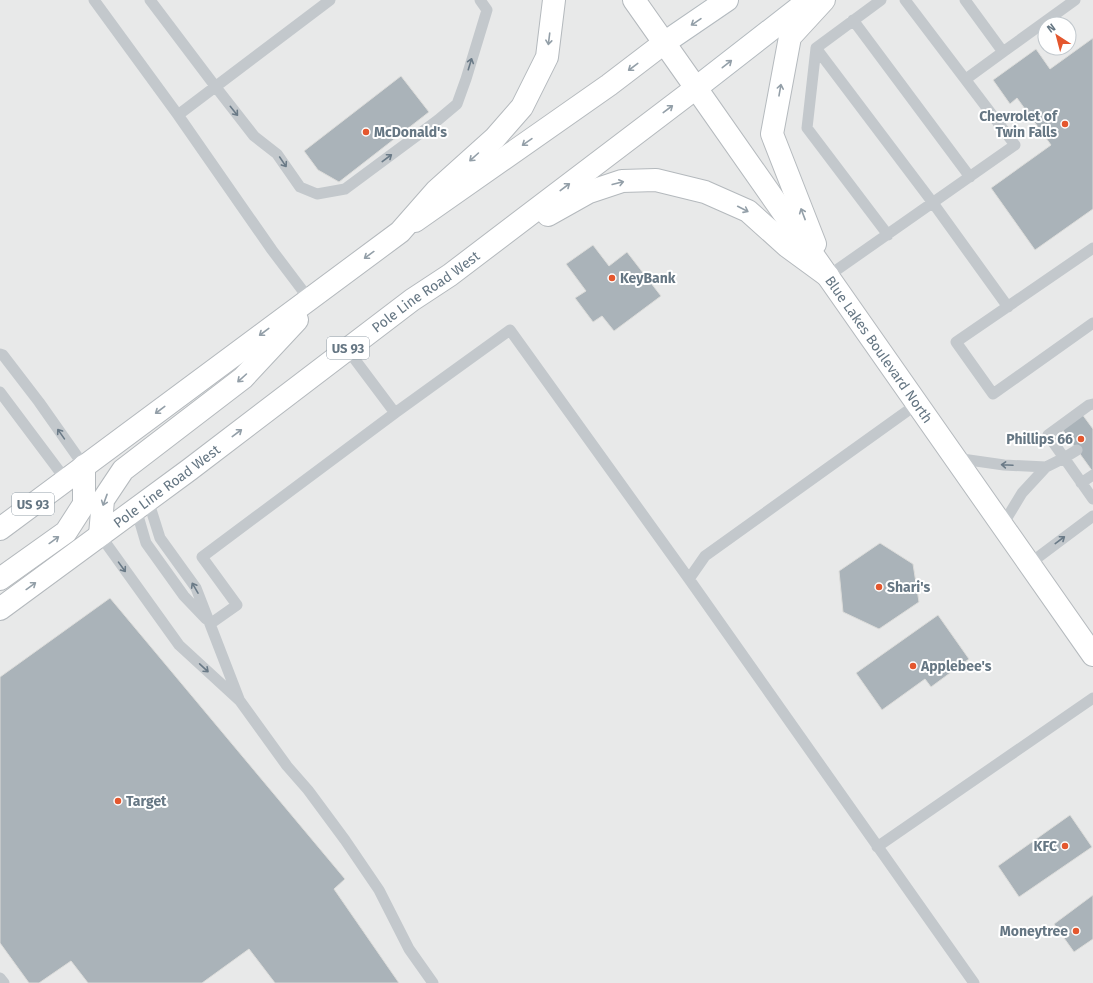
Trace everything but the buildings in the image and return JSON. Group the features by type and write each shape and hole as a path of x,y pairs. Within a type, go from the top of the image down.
{"main road":[{"name":"US 93","path":"0,529 336,278 400,232 436,191 495,138 522,107 547,57 554,0"},
{"name":"Blue Lakes Boulevard North","path":"634,0 1093,655"},
{"path":"400,232 609,85 664,43 727,0"},
{"name":"Pole Line Road West","path":"0,609 189,470 412,300 450,275 809,0"},
{"path":"824,0 790,37 772,134 828,276"},
{"path":"450,275 549,214 589,192 622,181 656,180 705,192 748,211 787,246 828,276"},
{"path":"100,535 103,500 123,470 243,378 336,278"},
{"path":"0,579 66,532 84,504 84,466"}],"lane":[{"path":"94,0 178,115 272,250 309,299"},
{"path":"150,0 254,136 277,154 300,187 317,194 345,189 438,120 457,104 487,10 480,0"},
{"path":"178,115 330,0"},
{"path":"881,0 816,48 807,128 888,235"},
{"path":"828,276 970,178 1015,145 966,79 904,0"},
{"path":"965,0 1003,52"},
{"path":"966,79 1075,0"},
{"path":"853,20 970,178"},
{"path":"816,48 933,203 1008,307"},
{"path":"1093,248 956,342 993,394 1093,323"},
{"path":"210,624 237,605 202,556 510,330 689,579 974,983"},
{"path":"347,349 395,413"},
{"path":"0,354 3,355 39,402 84,466"},
{"path":"0,392 66,480"},
{"path":"689,579 705,556 917,404"},
{"path":"1093,404 1089,405 1048,435 1093,499"},
{"path":"1002,526 1022,493 1046,466 1077,450"},
{"path":"955,458 1004,465 1046,466"},
{"path":"1081,483 1093,475"},
{"path":"142,505 146,543 184,596 210,624 240,701"},
{"path":"1029,564 1093,516"},
{"path":"100,535 180,645 240,701 287,766 308,790 345,840 378,890 409,949 433,983"},
{"path":"877,847 1093,698"},
{"path":"0,978 4,983"}],"shaded area":[{"path":"0,0 1093,0 1093,983 0,983"}],"place":[{"name":"Chevrolet of Twin Falls","path":"1065,124"},
{"name":"McDonald's","path":"366,132"},
{"name":"KeyBank","path":"612,278"},
{"name":"Phillips 66","path":"1081,439"},
{"name":"Shari's","path":"879,587"},
{"name":"Applebee's","path":"913,666"},
{"name":"Target","path":"118,801"},
{"name":"KFC","path":"1065,846"},
{"name":"Moneytree","path":"1076,931"}]}
